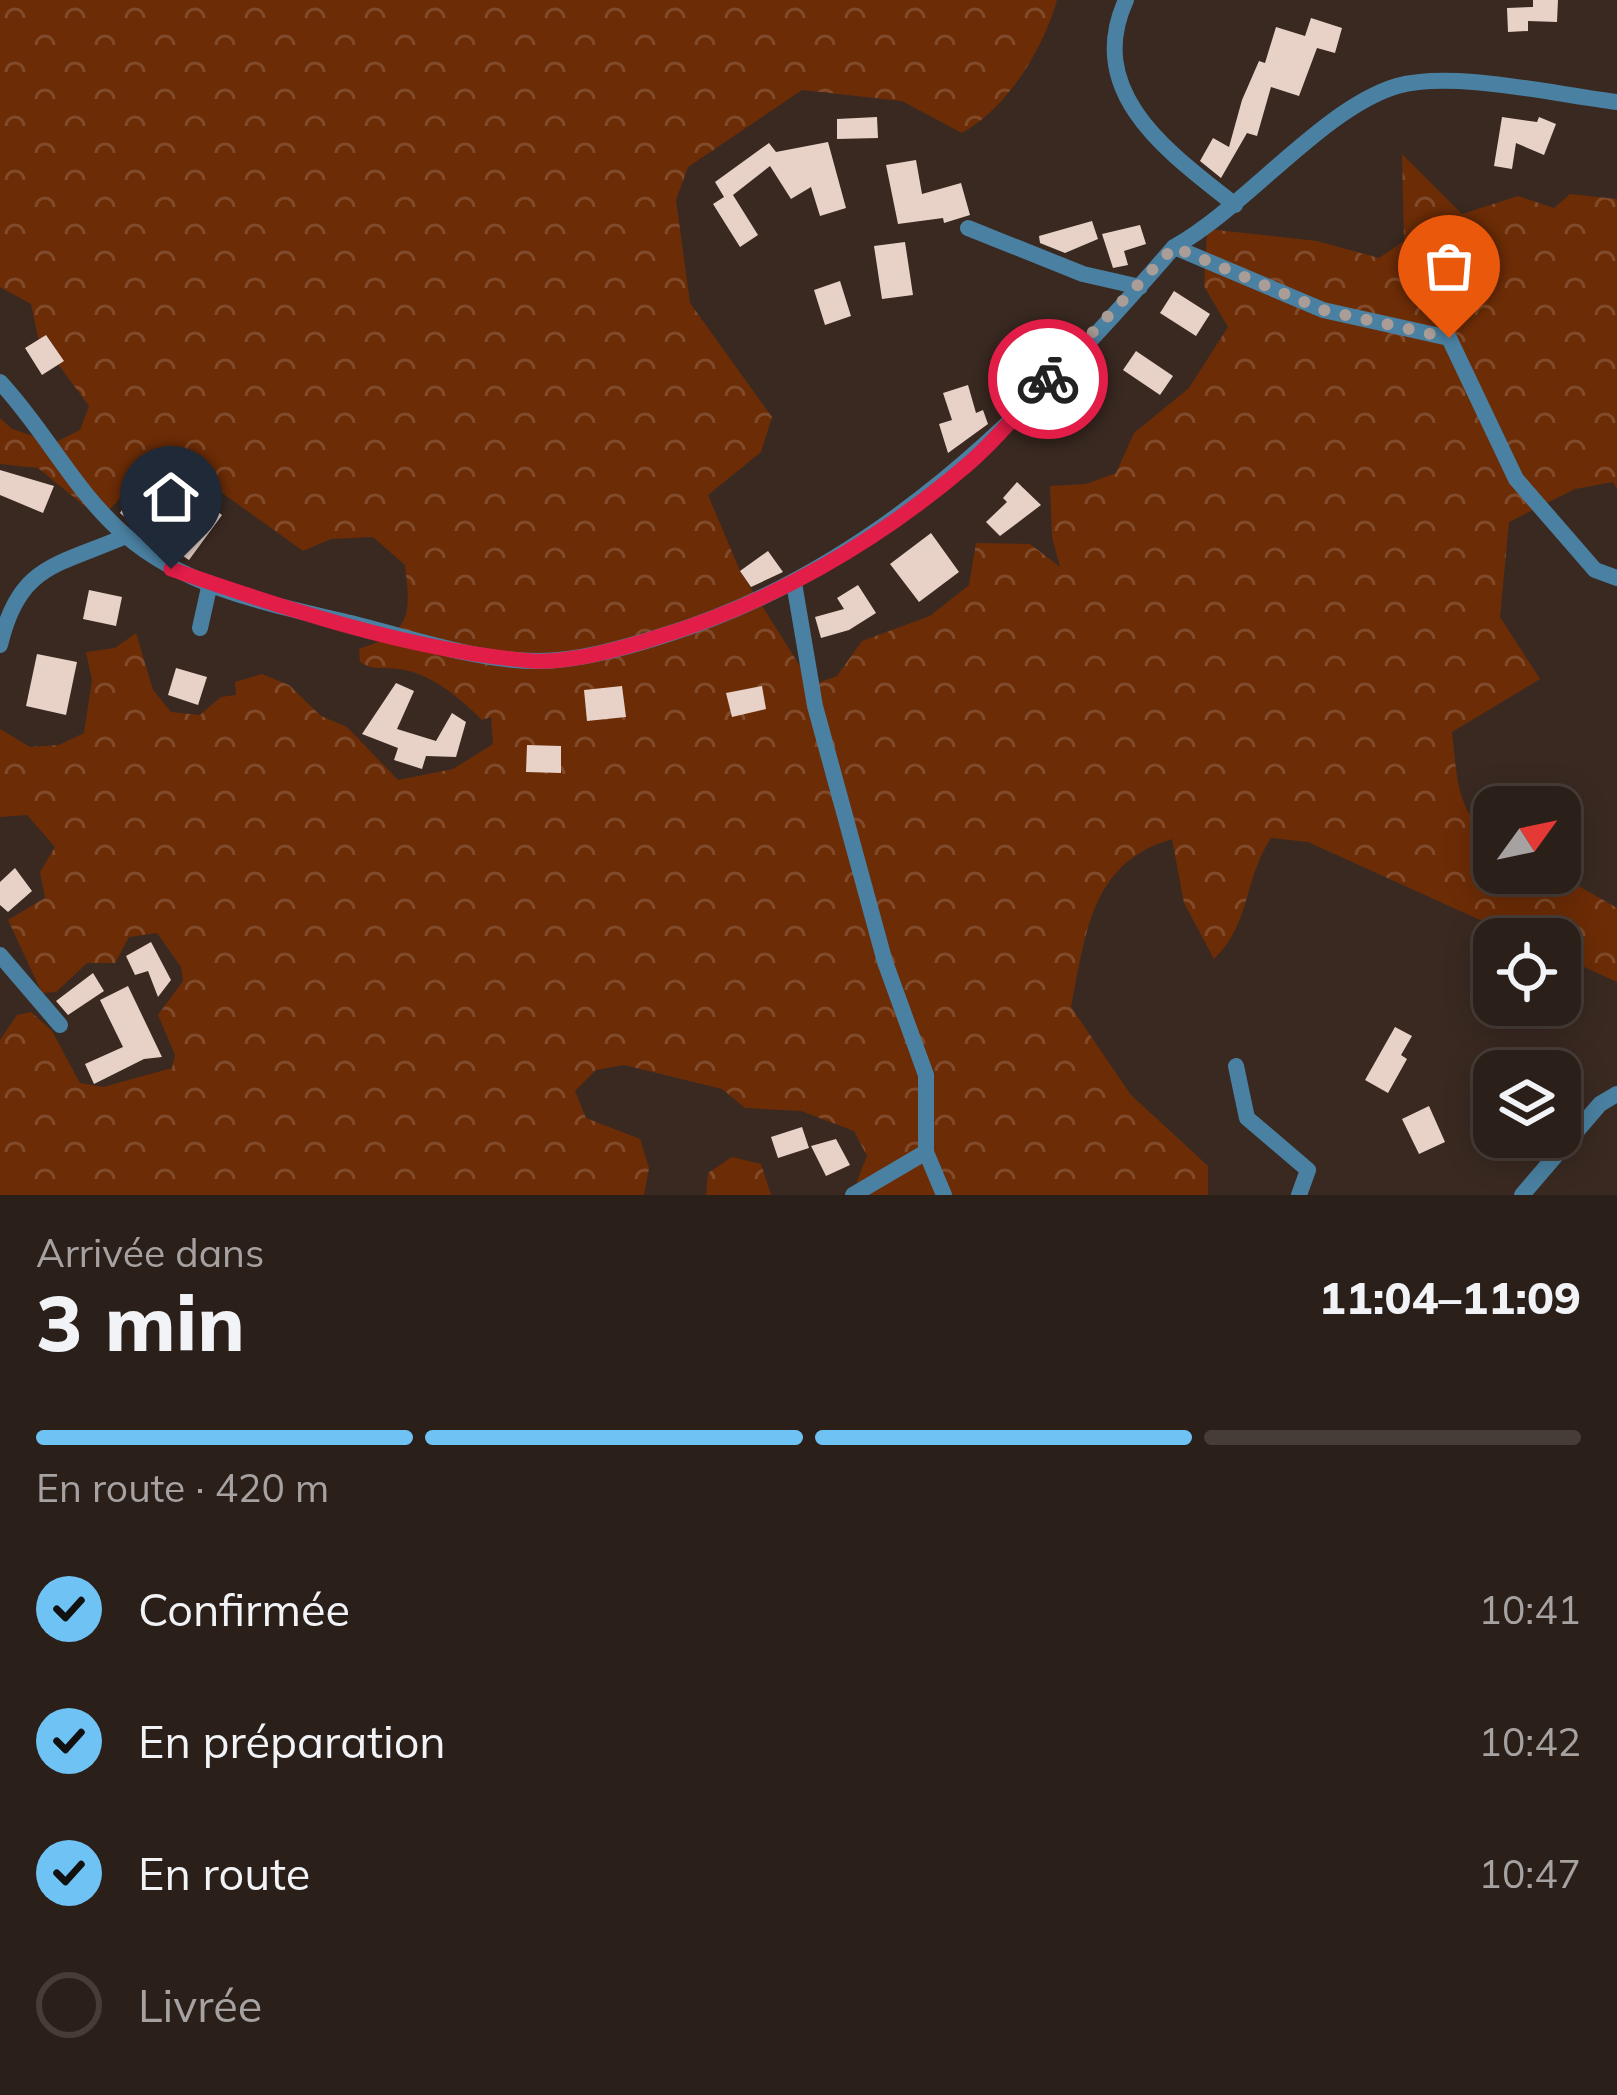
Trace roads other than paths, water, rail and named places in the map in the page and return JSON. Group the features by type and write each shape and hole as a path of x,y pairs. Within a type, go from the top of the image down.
{"street":[{"path":"1126,0 1113,28 1117,75 1148,133 1235,205"},
{"path":"0,382 41,426 80,491 126,536 171,569 266,602 432,643 538,661 627,647 711,622 794,583 888,527 970,463 1174,247 1235,205 1340,118 1397,86 1453,83 1617,102"},
{"path":"968,228 1083,274 1140,287"},
{"path":"1174,247 1323,310 1449,338 1516,479 1595,570 1617,578"},
{"path":"0,645 8,612 25,583 126,536"},
{"path":"200,628 210,583"},
{"path":"794,583 820,728 885,962 926,1076 926,1153 944,1195"},
{"path":"0,955 60,1024"},
{"path":"1236,1066 1247,1118 1308,1170 1299,1195"},
{"path":"1522,1195 1600,1104 1617,1094"},
{"path":"853,1195 926,1153"}]}
